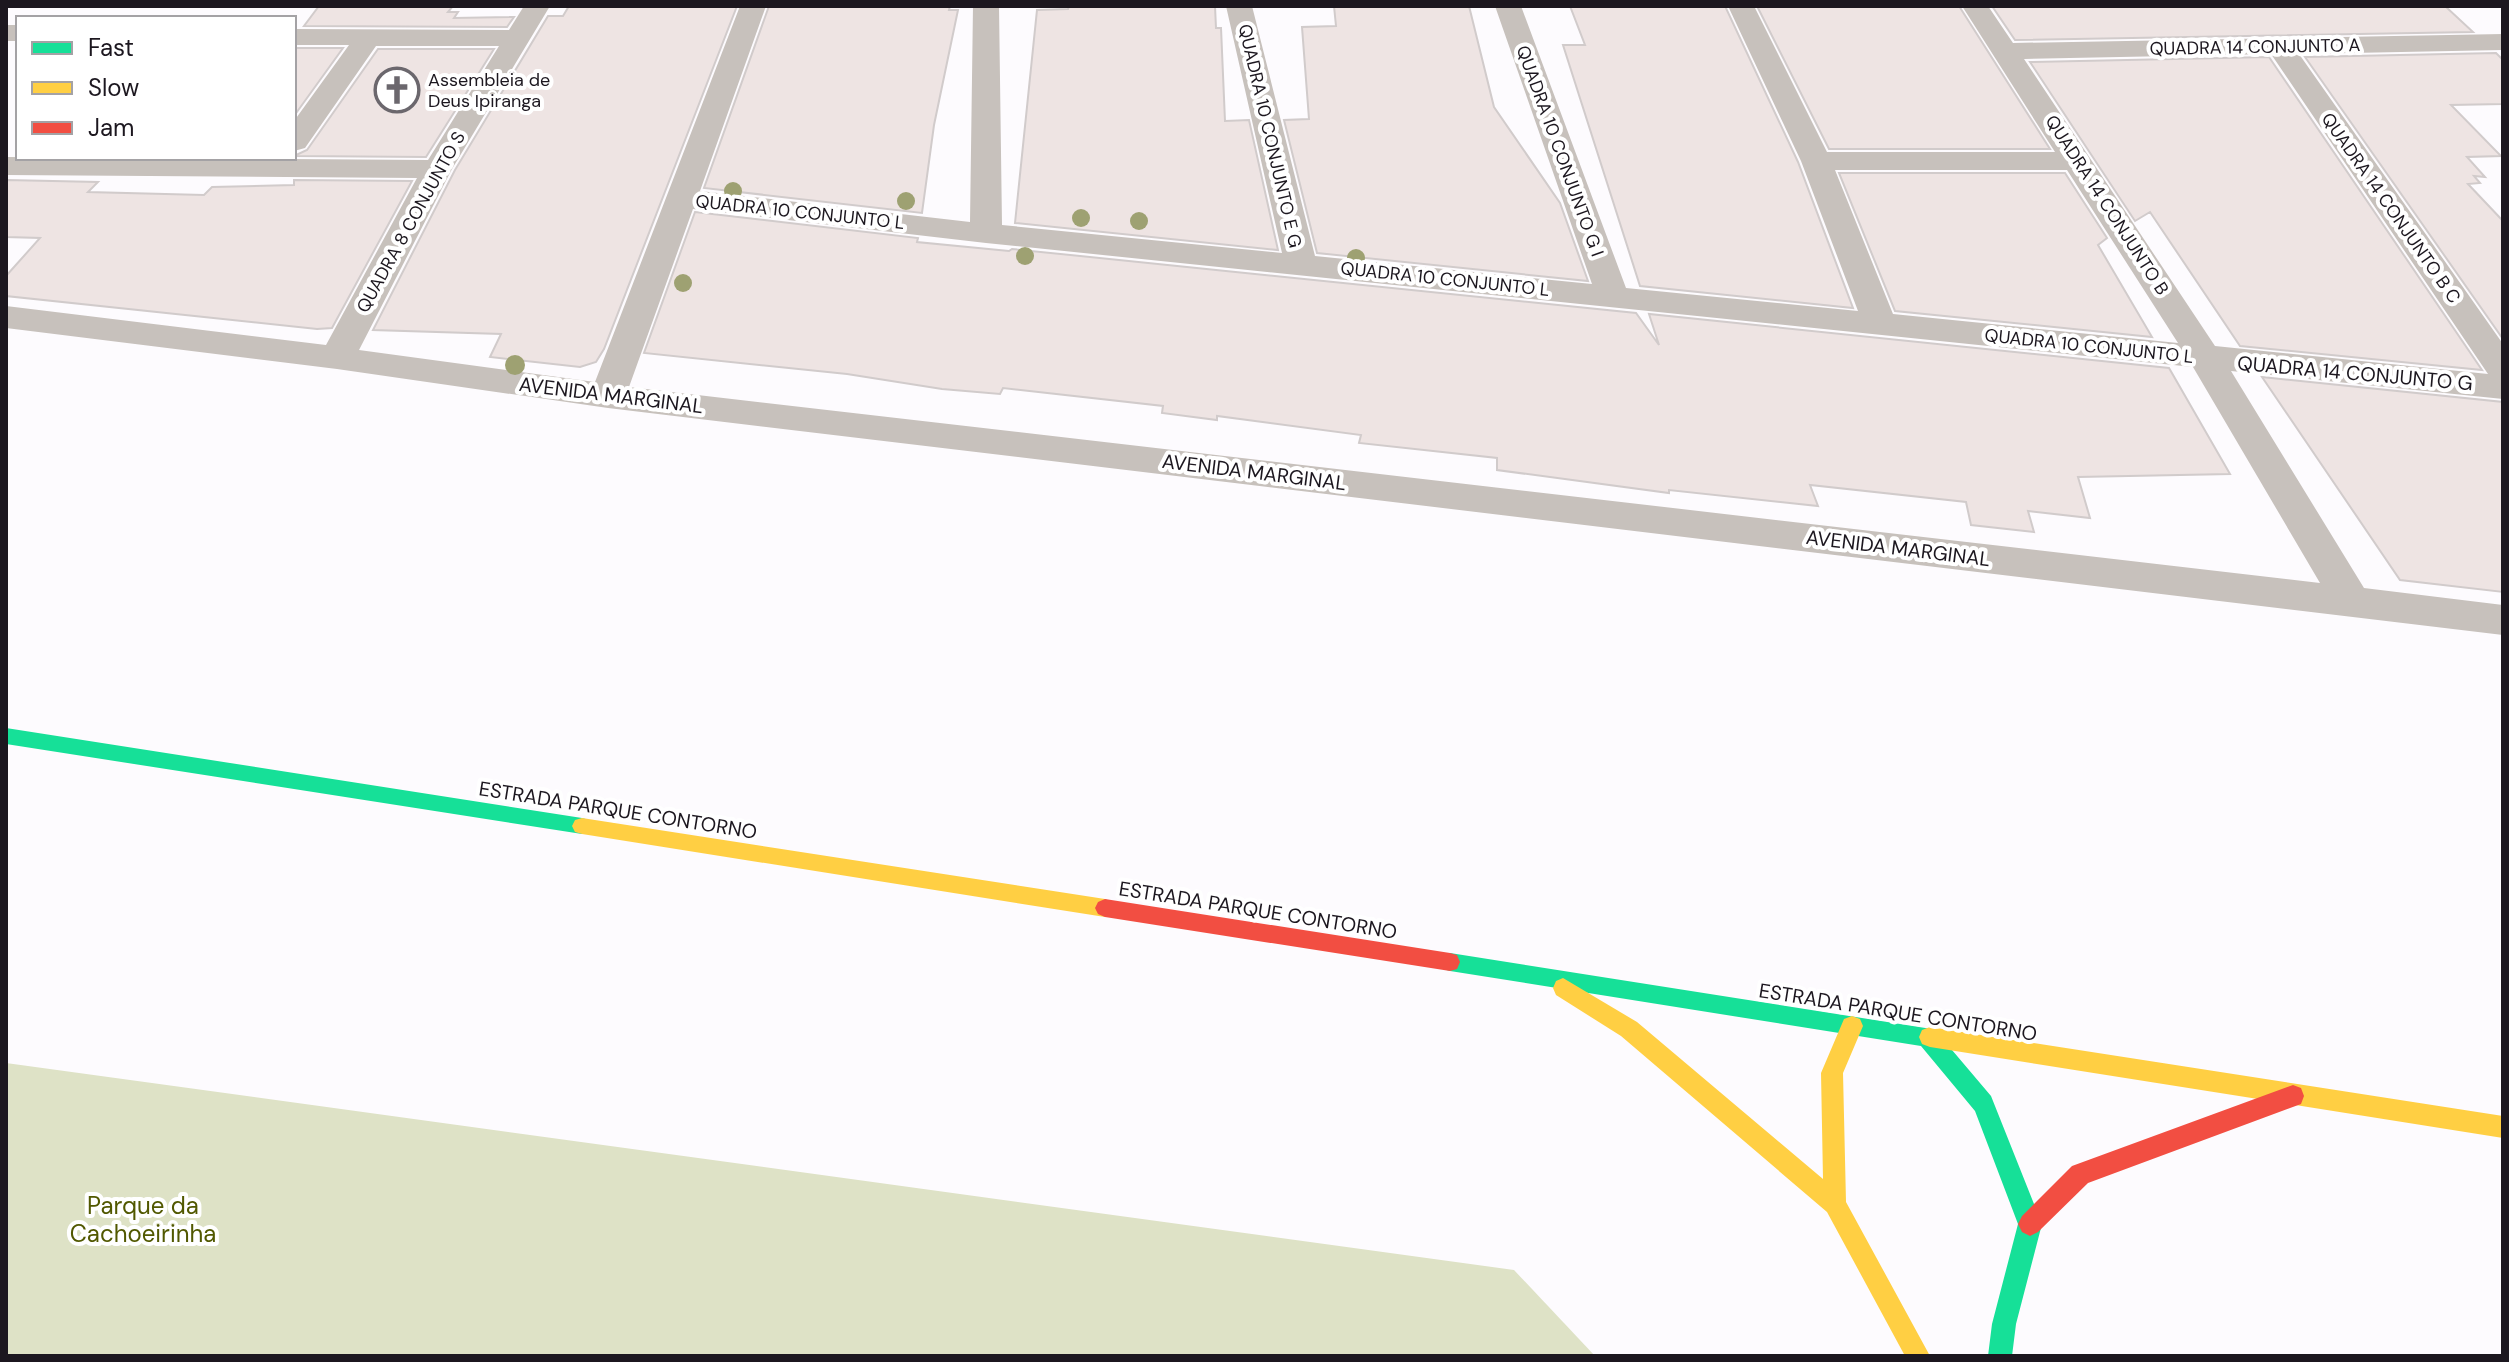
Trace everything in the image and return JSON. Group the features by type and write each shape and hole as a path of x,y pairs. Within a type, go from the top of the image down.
{"main road":[{"name":"ESTRADA PARQUE CONTORNO","path":"6,736 1929,1040 2503,1127"},
{"path":"1548,978 1629,1029 1835,1204 1918,1356"},
{"path":"1835,1204 1832,1073 1852,1026"},
{"path":"1929,1040 1983,1104 2030,1224"},
{"path":"2000,1356 2004,1324 2030,1224 2080,1174 2296,1095"}],"street":[{"name":"QUADRA 8 CONJUNTO S","path":"337,358 437,169 537,6"},
{"path":"608,396 684,199 753,6"},
{"path":"986,6 986,233"},
{"name":"QUADRA 10 CONJUNTO E G","path":"1239,6 1301,265"},
{"name":"QUADRA 10 CONJUNTO G I","path":"1508,6 1613,296"},
{"path":"1741,6 1816,161 1879,322"},
{"name":"QUADRA 14 CONJUNTO B","path":"1975,6 2206,359 2352,602"},
{"path":"296,37 518,38"},
{"path":"296,138 368,38"},
{"name":"QUADRA 14 CONJUNTO A","path":"2006,51 2503,42"},
{"name":"QUADRA 14 CONJUNTO B C","path":"2280,47 2503,370"},
{"path":"296,156 437,169"},
{"path":"6,166 158,160"},
{"path":"1816,161 2079,161"},
{"name":"QUADRA 10 CONJUNTO L","path":"684,199 986,233 1879,322 2206,359"},
{"name":"AVENIDA MARGINAL","path":"6,317 337,358 608,396 2503,620"},
{"name":"QUADRA 14 CONJUNTO G","path":"2206,359 2503,387"}],"green space":[{"name":"Parque da Cachoeirinha","path":"6,1063 1514,1270 1595,1356 6,1356"}],"building":[{"path":"319,6 453,6 448,12 458,12 454,18 514,17 507,27 304,26"},
{"path":"569,6 737,6 604,349 596,362 580,367 490,357 501,334 373,330 455,170 548,16 563,16"},
{"path":"769,6 950,6 949,10 958,10 934,125 922,213 704,188"},
{"path":"1069,6 1215,6 1216,28 1221,28 1225,121 1249,120 1278,250 1015,223 1037,10 1068,9"},
{"path":"1334,6 1469,6 1494,107 1560,203 1588,281 1317,253 1284,120 1309,119 1302,27 1336,26"},
{"path":"1570,6 1725,6 1798,162 1853,308 1640,286 1563,45 1585,45"},
{"path":"1757,6 1959,6 2050,149 1829,149"},
{"path":"1992,6 2445,6 2473,32 2015,40"},
{"path":"296,48 343,48 296,113"},
{"path":"378,49 494,49 426,157 296,156 307,150"},
{"path":"2496,53 2503,60 2503,104 2451,105 2501,156 2467,157 2485,177 2474,176 2480,183 2468,184 2503,221 2503,339 2305,57"},
{"path":"2269,57 2482,370 2240,346 2150,212 2135,221 2030,62"},
{"path":"1839,173 2065,173 2107,238 2098,245 2152,337 1895,311"},
{"path":"6,180 98,182 88,192 204,195 212,187 294,185 294,180 412,181 332,328 317,329 6,296 6,276 40,238 6,237"},
{"path":"695,212 918,238 917,242 1636,313 1659,345 1649,314 2169,368 2230,474 2078,477 2090,518 2028,511 2034,532 1971,525 1966,502 1810,485 1818,506 1669,490 1669,493 1497,470 1497,458 1359,443 1361,435 1217,416 1217,420 1162,413 1163,406 1003,388 1000,394 942,389 847,374 644,353"},
{"path":"2262,377 2503,402 2503,592 2400,580"}],"traffic: fast":[{"path":"6,736 582,826"},
{"path":"1450,962 1930,1037"},
{"path":"1929,1040 1983,1104 2030,1224 2004,1324 2000,1356"}],"traffic: slow":[{"path":"582,826 1105,908"},
{"path":"1563,988 1629,1029 1835,1204"},
{"path":"1852,1026 1832,1073 1835,1204 1918,1356"},
{"path":"1930,1037 2503,1127"}],"traffic: jam":[{"path":"1105,908 1450,962"},
{"path":"2030,1224 2080,1174 2293,1096"}],"place":[{"name":"Assembleia de Deus Ipiranga","path":"397,90"}]}
